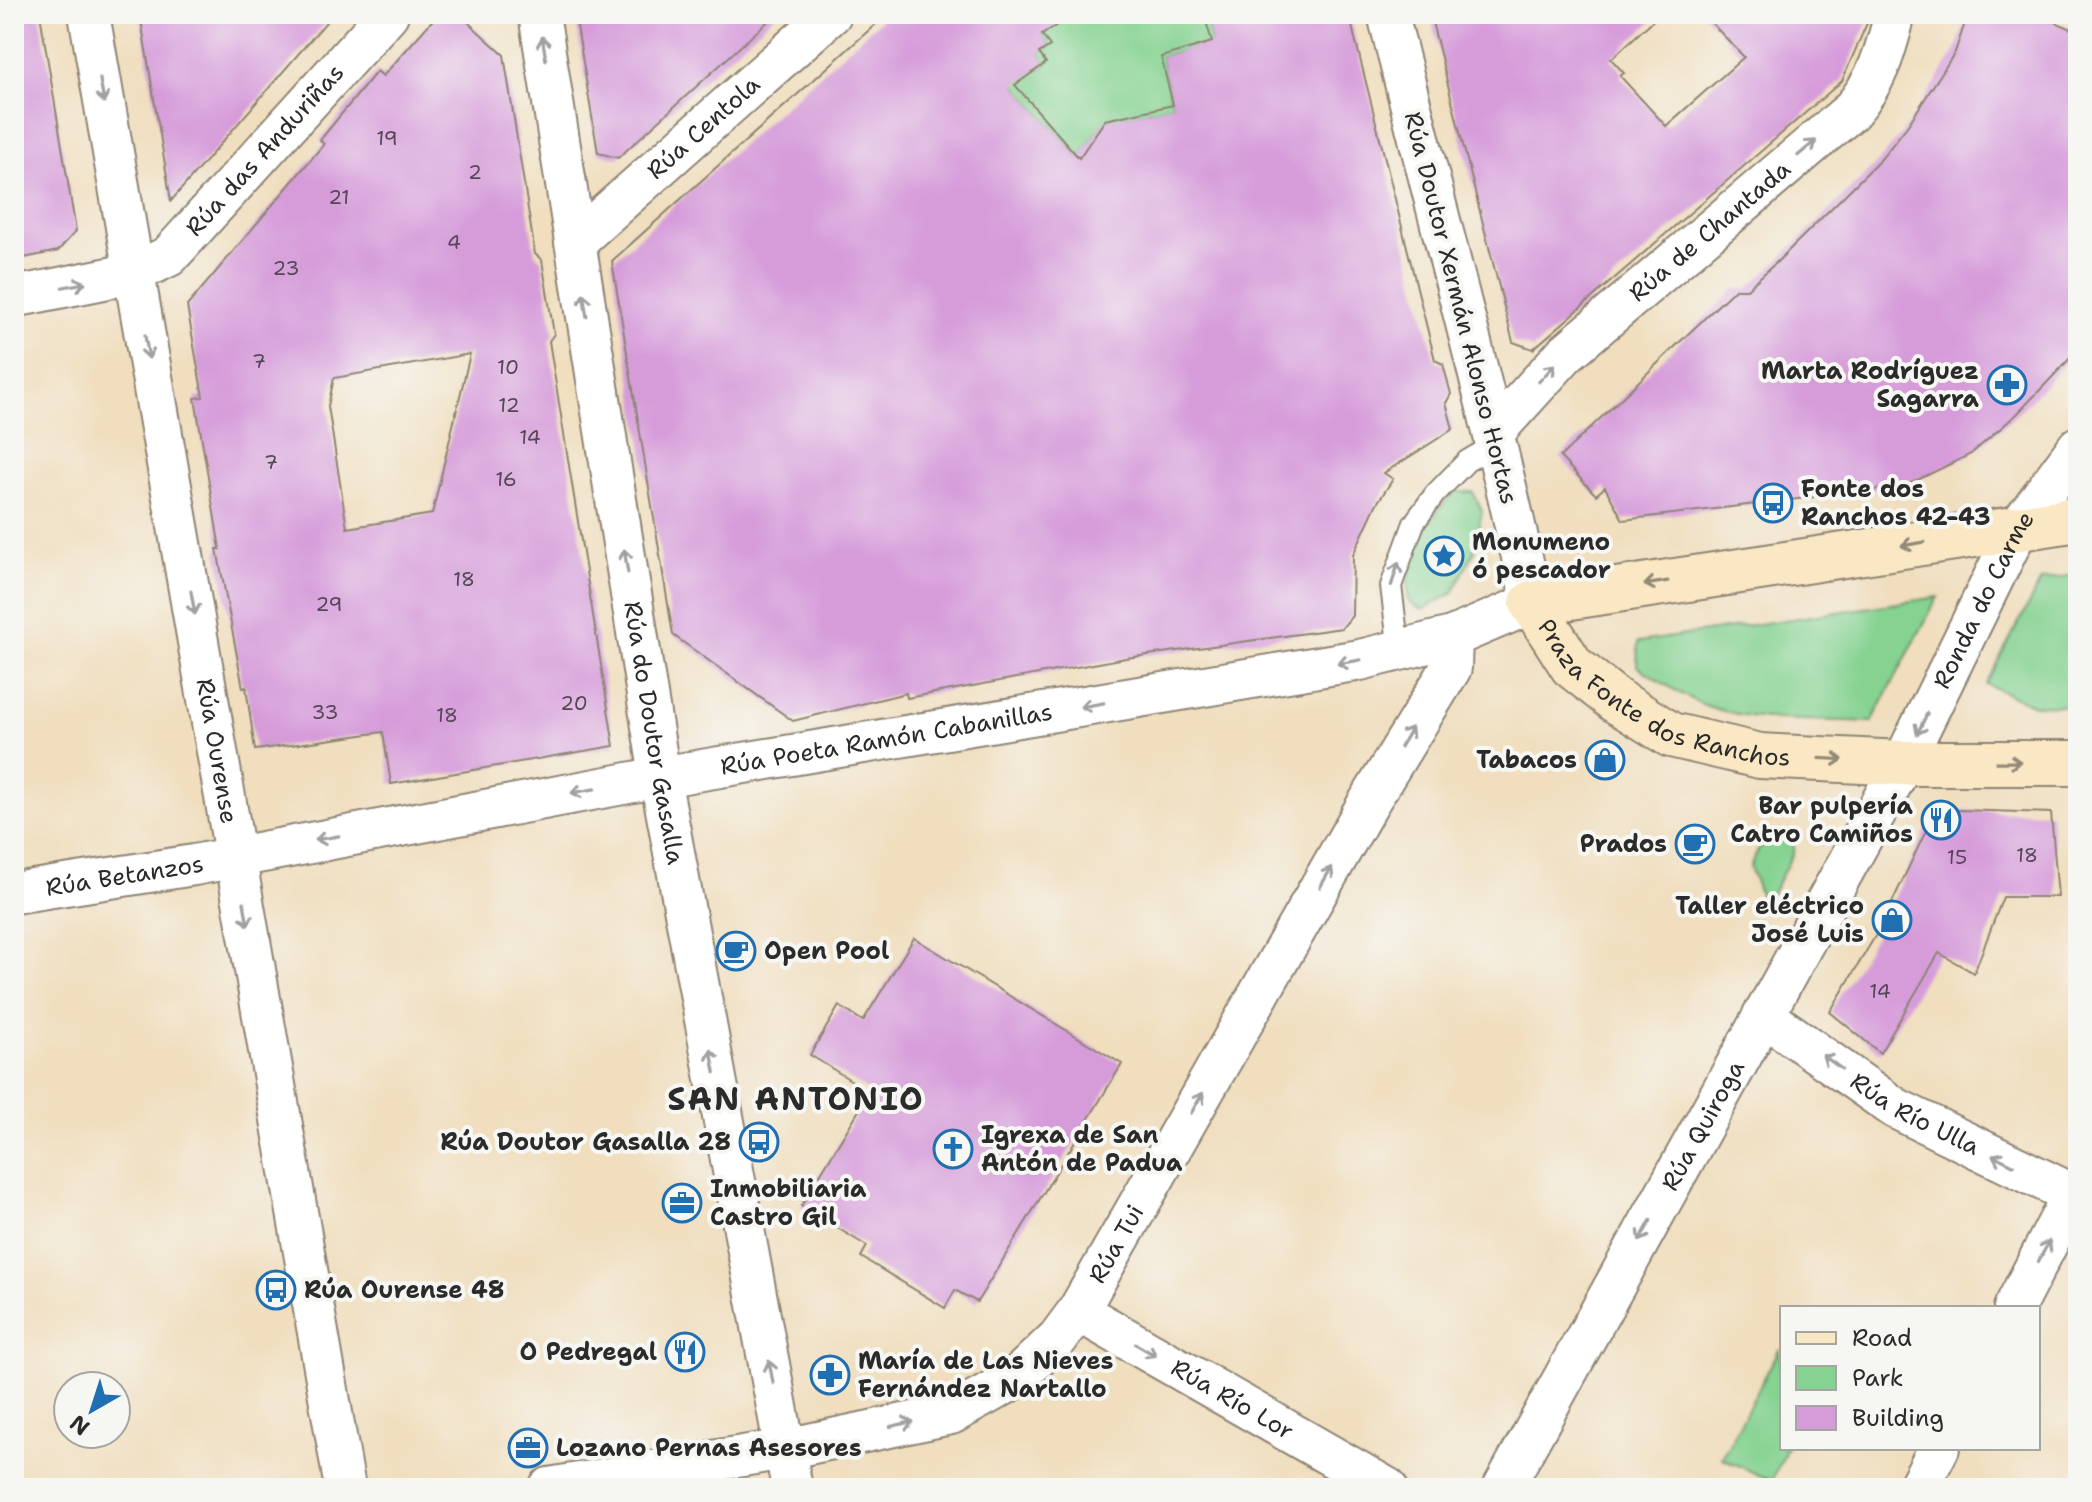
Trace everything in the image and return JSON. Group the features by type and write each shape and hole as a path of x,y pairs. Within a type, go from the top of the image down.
{"street":[{"name":"Rúa Ourense","path":"89,14 345,1488"},
{"name":"Rúa das Anduriñas","path":"14,297 134,273 169,256 388,14"},
{"name":"Rúa do Doutor Gasalla","path":"539,14 660,777 792,1488"},
{"name":"Rúa Centola","path":"575,242 831,14"},
{"name":"Rúa Doutor Xermán Alonso Hortas","path":"1388,14 1437,217 1497,437 1532,603"},
{"name":"Rúa de Chantada","path":"1497,437 1565,354 1850,112 1870,90 1883,61 1895,14"},
{"name":"Ronda do Carme","path":"1903,763 2018,528 2078,447"},
{"name":"Praza Fonte dos Ranchos","path":"2078,519 1532,603 1572,666 1606,693 1671,735 1760,756 1903,763 2078,763"},
{"name":"Rúa Poeta Ramón Cabanillas","path":"235,856 660,777 1399,651 1452,637 1532,603"},
{"name":"Rúa Tui","path":"549,1488 785,1449 951,1414 1016,1378 1058,1338 1078,1311 1375,792 1451,668 1452,637"},
{"name":"Rúa Quiroga","path":"1503,1488 1903,763"},
{"name":"Rúa Betanzos","path":"14,893 235,856"},
{"name":"Rúa Río Ulla","path":"1763,1015 1895,1108 2076,1196"},
{"path":"2015,1306 2076,1196"},
{"name":"Rúa Río Lor","path":"1078,1311 1387,1488"},
{"path":"1918,1488 1938,1450"}],"lane":[{"path":"1399,651 1391,586 1414,523 1435,494 1467,461 1497,437"}],"green space":[{"path":"1060,14 1204,14 1212,43 1161,57 1173,105 1105,121 1079,158 1001,69 1036,70 1046,64 1039,53 1050,46 1042,35"},
{"path":"1455,492 1473,492 1482,511 1474,552 1453,593 1422,610 1409,602 1413,557 1426,528"},
{"path":"2078,574 2078,706 2033,705 1986,684 2041,581"},
{"path":"1938,597 1872,722 1788,720 1726,712 1688,698 1637,666 1638,642"},
{"path":"1788,836 1794,843 1793,853 1765,907 1750,867 1763,845"},
{"path":"1780,1348 1780,1450 1786,1450 1772,1481 1722,1458"}],"building":[{"path":"14,14 40,14 76,231 58,251 14,260"},
{"path":"140,14 333,14 171,201"},
{"path":"438,14 459,14 504,55 535,254 542,260 554,334 549,341 614,746 391,784 383,732 255,750 246,687 243,688 217,549 220,549 195,398 203,397 187,306 324,144 320,140 377,71 383,76","holes":["470,354 432,514 347,528 328,406 334,378"]},
{"path":"575,14 776,14 618,158 598,153"},
{"path":"887,14 1073,14 1042,35 1050,46 1039,53 1046,63 1015,85 1079,158 1105,120 1173,105 1161,57 1212,42 1204,14 1349,14 1435,360 1443,364 1451,394 1446,403 1453,429 1384,473 1393,479 1376,505 1353,555 1352,616 1342,628 1126,658 907,698 906,693 793,721 673,635 612,261"},
{"path":"1430,14 1660,14 1611,59 1624,73 1620,76 1666,126 1744,57 1703,14 1871,14 1842,81 1533,349 1513,342"},
{"path":"1968,14 2036,14 2078,32 2078,350 2017,414 1971,454 1905,486 1623,520 1605,487 1596,495 1560,457 1735,289 1747,289 1779,260 1881,159 1908,125 1955,52"},
{"path":"1959,810 2051,813 2058,897 2003,897 1974,973 1939,953 1880,1053 1830,1012 1880,928 1932,818"},
{"name":"Igrexa de San Antón de Padua","path":"914,938 1122,1064 977,1302 955,1290 945,1308 861,1257 867,1246 801,1206 870,1092 810,1055 839,1006 863,1021"}],"place":[{"name":"Marta Rodríguez Sagarra","path":"2007,385"},
{"name":"Fonte dos Ranchos 42-43","path":"1773,503"},
{"name":"Monumeno ó pescador","path":"1444,556"},
{"name":"Tabacos","path":"1605,760"},
{"name":"Bar pulpería Catro Camiños","path":"1941,820"},
{"name":"Prados","path":"1695,844"},
{"name":"Taller eléctrico José Luis","path":"1892,920"},
{"name":"Open Pool","path":"736,951"},
{"name":"Rúa Doutor Gasalla 28","path":"759,1142"},
{"name":"Igrexa de San Antón de Padua","path":"953,1149"},
{"name":"Inmobiliaria Castro Gil","path":"682,1203"},
{"name":"Rúa Ourense 48","path":"276,1290"},
{"name":"O Pedregal","path":"685,1352"},
{"name":"María de Las Nieves Fernández Nartallo","path":"830,1375"},
{"name":"Lozano Pernas Asesores","path":"528,1448"}],"district":[{"name":"SAN ANTONIO","path":"796,1099"}]}
